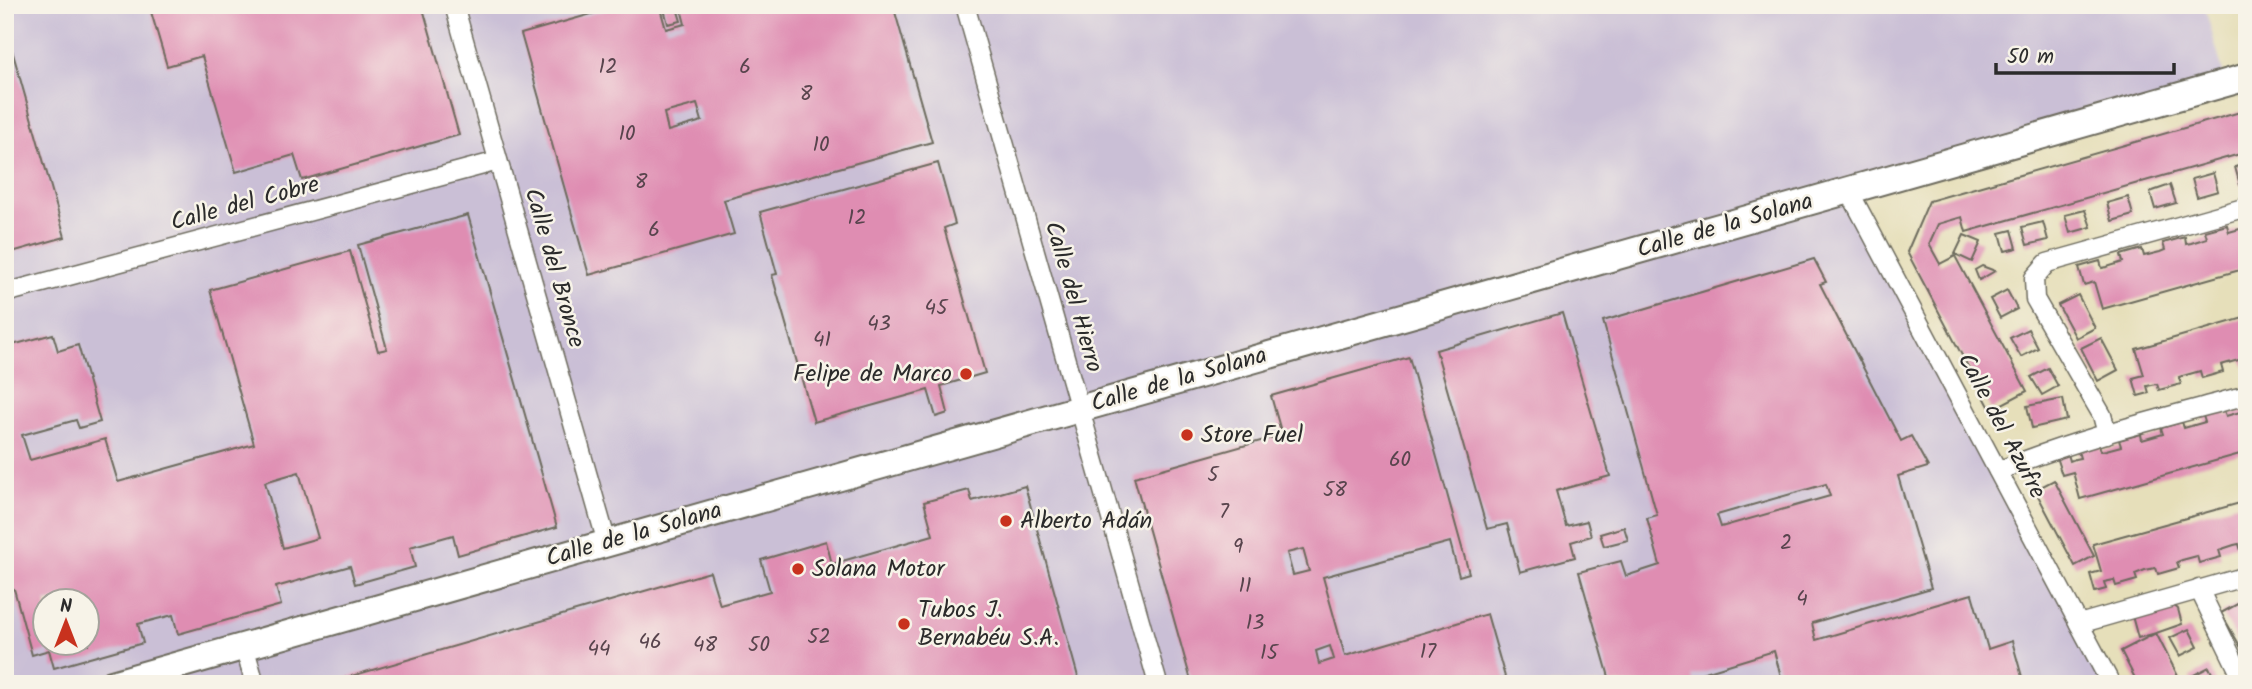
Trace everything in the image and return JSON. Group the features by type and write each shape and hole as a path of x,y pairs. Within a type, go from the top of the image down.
{"street":[{"name":"Calle del Bronce","path":"454,5 607,543"},
{"name":"Calle del Hierro","path":"965,5 1158,684"},
{"name":"Calle de la Solana","path":"112,684 2247,77"},
{"name":"Calle del Cobre","path":"5,293 498,161"},
{"name":"Calle del Azufre","path":"1849,191 2112,684"},
{"path":"2107,434 2102,415 2035,299 2034,278 2047,263 2247,207"},
{"path":"1998,471 2032,457 2107,434 2247,395"},
{"path":"2079,624 2247,576"},
{"path":"2199,589 2245,684"},
{"path":"244,646 255,684"}],"shaded area":[{"path":"5,5 2204,5 2226,83 1849,191 2111,684 5,684"}],"building":[{"path":"149,5 422,5 459,135 302,180 294,155 236,172 202,56 167,66"},
{"path":"623,5 659,5 666,29 685,24 680,5 893,5 932,142 724,200 734,234 589,275 521,34","holes":["697,104 702,121 668,131 664,113"]},
{"path":"663,5 676,5 681,21 668,24"},
{"path":"5,36 8,36 65,237 5,254"},
{"path":"2247,110 2247,152 1966,232 1962,217 1938,224 1929,244 1940,264 1955,256 2027,391 1991,410 1907,252 1929,201"},
{"path":"938,163 955,224 944,228 985,373 941,386 948,413 936,417 928,390 814,422 772,275 777,274 760,212"},
{"path":"2247,164 2247,183 2240,185 2235,167"},
{"path":"2213,173 2218,191 2197,197 2192,179"},
{"path":"2170,185 2176,203 2155,209 2150,192"},
{"path":"2128,197 2133,215 2112,221 2107,203"},
{"path":"2085,210 2091,227 2070,233 2065,215"},
{"path":"468,215 557,527 458,555 453,535 410,547 415,567 355,584 350,566 276,587 281,605 178,634 173,615 138,624 143,643 102,655 102,588 32,588 32,655 14,589 5,591 5,347 53,334 58,351 78,345 100,422 79,428 76,420 22,435 30,460 105,439 118,482 254,444 210,290 350,251 378,351 387,349 358,245","holes":["299,472 318,538 283,548 265,482"]},
{"path":"2043,222 2048,240 2027,245 2022,227"},
{"path":"2227,225 2229,232 2247,227 2247,268 2102,309 2094,282 2084,285 2079,267 2100,261 2102,268 2107,267 2123,262 2121,255 2142,249 2144,256 2160,252 2165,250 2163,243 2185,237 2186,244 2191,243 2207,238 2205,231"},
{"path":"2012,230 2017,248 2005,251 2000,233"},
{"path":"1964,235 1981,242 1972,262 1955,254"},
{"path":"1814,259 1826,282 1820,284 1901,441 1911,436 1928,467 1898,476 1931,588 1812,623 1816,640 1972,594 1988,649 2012,641 2024,684 1783,684 1774,651 1692,676 1694,684 1611,684 1579,572 1621,561 1626,576 1660,565 1647,518 1657,515 1603,321","holes":["1826,484 1830,496 1721,527 1717,515"]},
{"path":"1982,266 1995,271 1979,280 1975,270"},
{"path":"2007,290 2017,309 2000,318 1990,299"},
{"path":"2078,295 2095,328 2076,338 2058,305"},
{"path":"1562,313 1610,476 1556,491 1566,526 1587,521 1591,536 1571,542 1575,557 1520,572 1507,524 1487,529 1436,350"},
{"path":"2247,317 2247,365 2244,366 2242,359 2221,365 2223,372 2202,378 2200,371 2179,377 2181,384 2159,390 2157,384 2147,386 2149,393 2138,396 2133,378 2144,375 2136,349"},
{"path":"2028,329 2038,348 2021,357 2010,338"},
{"path":"2101,338 2118,370 2098,381 2081,348"},
{"path":"1409,357 1469,573 1459,576 1450,542 1323,577 1345,656 1487,614 1507,684 1455,684 1455,681 1446,684 1192,684 1134,477 1282,435 1271,396","holes":["1303,549 1309,571 1293,575 1287,553","1330,646 1334,659 1319,664 1316,651"]},
{"path":"2048,368 2058,386 2042,395 2031,377"},
{"path":"2063,399 2067,420 2032,428 2027,406"},
{"path":"2224,410 2226,416 2247,410 2247,452 2080,499 2073,472 2062,475 2056,457 2068,454 2070,461 2080,458 2078,451 2099,445 2101,451 2121,446 2119,440 2141,434 2142,440 2163,434 2161,428 2182,422 2184,428 2205,422 2203,416"},
{"path":"2054,480 2094,556 2075,566 2035,490"},
{"path":"1025,486 1080,684 324,684 710,572 720,605 770,591 761,560 826,541 832,564 933,535 924,502 969,490 972,501"},
{"path":"2247,501 2247,549 2241,551 2239,544 2234,545 2219,550 2221,557 2199,563 2197,556 2182,560 2177,562 2179,568 2158,574 2156,568 2145,570 2135,574 2137,580 2116,586 2114,580 2104,582 2106,589 2095,592 2090,574 2101,571 2093,544"},
{"path":"1624,527 1628,540 1604,546 1600,534"},
{"path":"2247,585 2247,658 2221,613 2245,600 2241,587"},
{"path":"2173,605 2178,609 2182,624 2138,638 2132,616"},
{"path":"2189,629 2198,647 2180,656 2170,638"},
{"path":"2156,633 2182,684 2138,684 2121,651"},
{"path":"51,658 90,658 54,668"},
{"path":"2209,667 2217,684 2194,684 2190,677"},
{"path":"1109,678 1111,684 1091,684 1091,683"}],"place":[{"name":"Felipe de Marco","path":"966,374"},
{"name":"Store Fuel","path":"1187,435"},
{"name":"Alberto Adán","path":"1006,521"},
{"name":"Solana Motor","path":"798,569"},
{"name":"Tubos J. Bernabéu S.A.","path":"904,624"}]}
